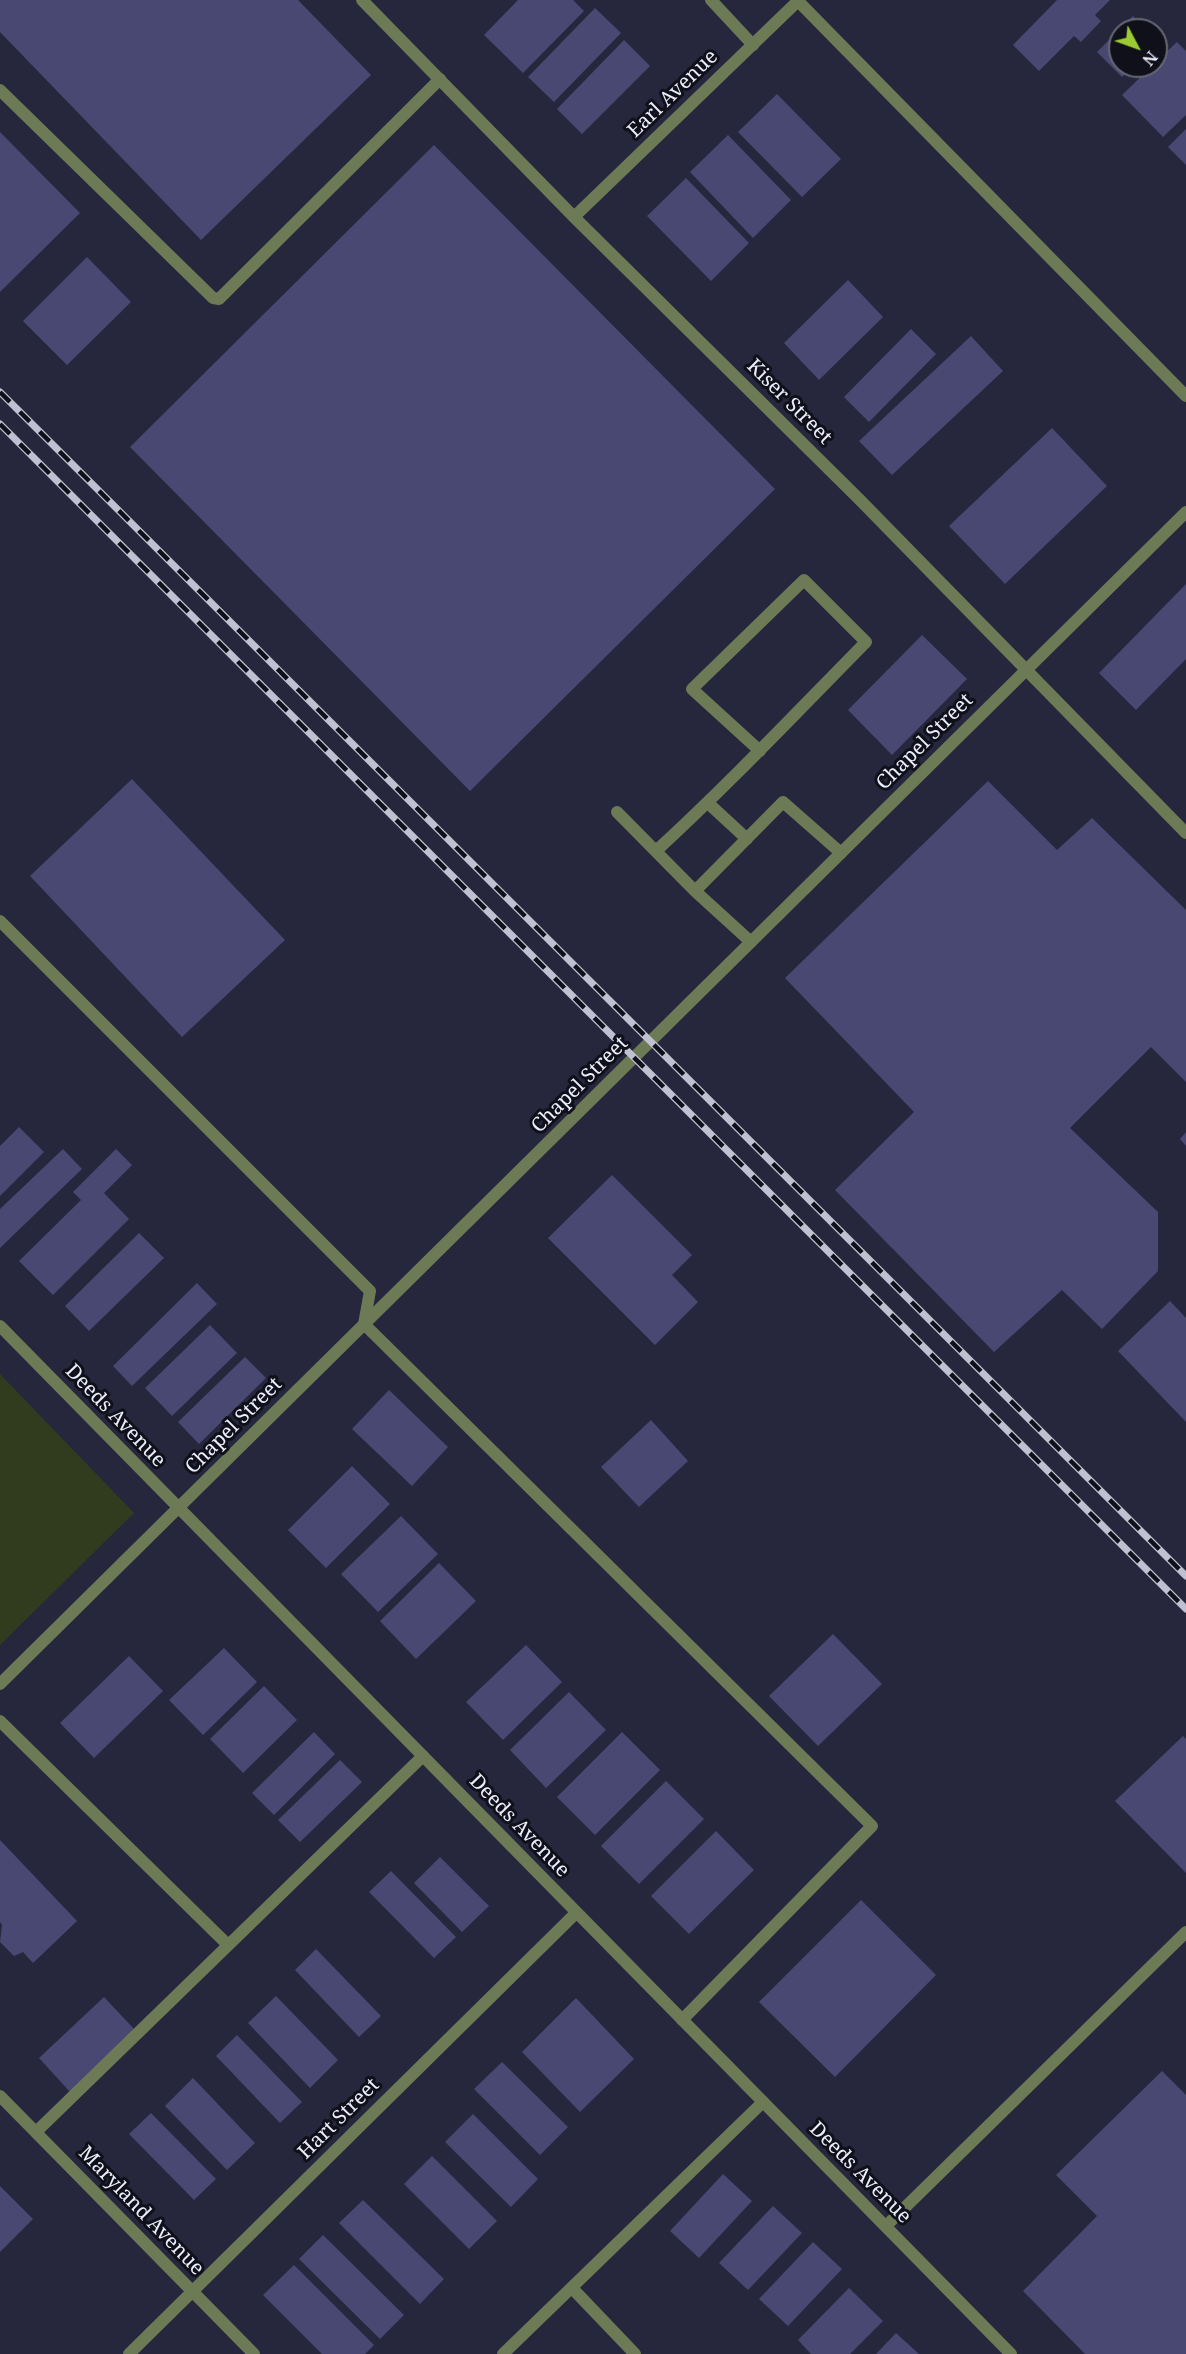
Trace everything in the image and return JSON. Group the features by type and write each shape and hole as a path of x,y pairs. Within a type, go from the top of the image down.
{"street":[{"name":"Kiser Street","path":"362,0 574,217 859,499 1024,671 1186,833"},
{"path":"711,0 753,45"},
{"path":"799,0 1186,396"},
{"name":"Earl Avenue","path":"574,217 799,0"},
{"path":"0,90 213,298 219,299 440,79"},
{"name":"Chapel Street","path":"0,1684 1186,512"},
{"path":"656,851 708,803 866,642 804,580 692,689 759,751"},
{"path":"695,891 783,802 841,853"},
{"path":"708,803 747,839"},
{"path":"617,812 695,891 751,942"},
{"path":"0,921 370,1291 364,1324 872,1826 682,2019"},
{"name":"Deeds Avenue","path":"1,1329 1011,2354"},
{"path":"0,1721 228,1945"},
{"path":"36,2132 423,1756"},
{"name":"Hart Street","path":"129,2354 576,1912"},
{"path":"886,2226 1186,1932"},
{"name":"Maryland Avenue","path":"0,2096 254,2354"},
{"path":"503,2354 763,2102"},
{"path":"572,2288 634,2354"}],"green space":[{"path":"0,1374 134,1513 0,1645"}],"building":[{"path":"0,0 298,0 371,75 201,240 0,32"},
{"path":"518,0 573,0 584,11 523,73 484,35"},
{"path":"1057,0 1110,0 1095,15 1101,21 1081,42 1074,36 1039,71 1013,45"},
{"path":"595,8 621,33 554,102 528,77"},
{"path":"624,40 650,66 582,134 557,109"},
{"path":"1108,41 1108,63 1097,52"},
{"path":"1177,42 1186,51 1186,115 1163,137 1122,95 1140,78 1168,78 1168,51"},
{"path":"777,94 841,159 802,197 738,132"},
{"path":"1186,129 1186,165 1168,147"},
{"path":"0,132 80,213 0,292"},
{"path":"728,135 791,200 753,238 690,172"},
{"path":"434,145 775,489 470,791 130,447"},
{"path":"686,178 749,243 711,281 647,216"},
{"path":"87,257 131,302 67,365 23,321"},
{"path":"848,280 883,317 819,380 784,343"},
{"path":"911,329 936,354 869,422 844,397"},
{"path":"971,336 1003,371 892,475 859,441"},
{"path":"1052,428 1107,486 1005,584 949,526"},
{"path":"1186,584 1186,659 1136,710 1099,673"},
{"path":"922,635 967,679 892,755 848,710"},
{"path":"132,779 285,940 182,1037 30,876"},
{"path":"988,781 1057,850 1092,818 1186,910 1186,1082 1151,1047 1070,1128 1158,1212 1158,1271 1102,1329 1062,1290 994,1352 835,1190 914,1112 785,978"},
{"path":"19,1127 44,1152 0,1196 0,1146"},
{"path":"1186,1132 1186,1146 1180,1139"},
{"path":"63,1149 82,1169 0,1248 0,1209"},
{"path":"116,1149 132,1165 104,1193 129,1219 53,1295 19,1261 81,1200 73,1192"},
{"path":"612,1175 692,1255 672,1275 698,1302 655,1345 548,1238"},
{"path":"139,1233 164,1258 89,1331 65,1306"},
{"path":"197,1283 217,1304 132,1386 113,1366"},
{"path":"1170,1301 1186,1318 1186,1422 1118,1351"},
{"path":"210,1325 237,1353 172,1416 145,1388"},
{"path":"245,1357 266,1378 199,1444 178,1422"},
{"path":"389,1390 448,1447 412,1486 352,1429"},
{"path":"651,1420 688,1461 639,1507 601,1467"},
{"path":"352,1466 390,1504 326,1568 288,1530"},
{"path":"401,1516 438,1554 378,1612 341,1574"},
{"path":"439,1563 476,1601 416,1659 380,1621"},
{"path":"833,1634 882,1684 818,1746 769,1696"},
{"path":"526,1645 562,1682 503,1740 466,1702"},
{"path":"224,1648 257,1682 203,1735 169,1700"},
{"path":"129,1656 163,1691 94,1758 60,1723"},
{"path":"264,1686 297,1720 243,1773 210,1739"},
{"path":"569,1692 606,1730 546,1788 510,1750"},
{"path":"314,1732 335,1754 274,1815 252,1793"},
{"path":"622,1732 660,1770 595,1835 557,1797"},
{"path":"1183,1736 1186,1739 1186,1873 1115,1801"},
{"path":"340,1760 362,1782 300,1842 278,1820"},
{"path":"666,1781 704,1819 639,1884 601,1846"},
{"path":"716,1831 754,1870 689,1934 651,1896"},
{"path":"0,1840 77,1921 33,1963 23,1952 14,1956 0,1942 2,1925 0,1922"},
{"path":"440,1857 489,1906 462,1932 414,1883"},
{"path":"391,1871 456,1937 434,1958 369,1892"},
{"path":"861,1900 936,1975 835,2077 759,2002"},
{"path":"316,1949 381,2016 359,2037 295,1970"},
{"path":"276,1996 338,2060 310,2088 248,2023"},
{"path":"104,1997 135,2030 70,2092 39,2058"},
{"path":"576,1998 634,2059 580,2112 522,2052"},
{"path":"237,2035 302,2102 280,2123 216,2056"},
{"path":"502,2062 568,2127 540,2155 474,2089"},
{"path":"1162,2071 1186,2095 1186,2354 1085,2354 1023,2291 1097,2216 1056,2175"},
{"path":"193,2078 255,2143 227,2170 165,2106"},
{"path":"151,2113 216,2179 194,2200 129,2134"},
{"path":"473,2114 538,2179 511,2207 445,2142"},
{"path":"432,2156 497,2221 469,2249 404,2184"},
{"path":"723,2174 752,2201 699,2258 670,2231"},
{"path":"0,2186 33,2219 0,2252"},
{"path":"363,2200 444,2279 420,2304 339,2223"},
{"path":"773,2206 802,2233 748,2290 719,2263"},
{"path":"323,2235 404,2315 380,2339 299,2259"},
{"path":"813,2242 842,2269 788,2326 759,2299"},
{"path":"294,2265 374,2345 365,2354 322,2354 263,2295"},
{"path":"849,2288 883,2321 850,2354 811,2354 798,2340"},
{"path":"896,2333 919,2354 876,2354"}],"railway":[{"path":"0,392 1186,1576"},
{"path":"0,424 1186,1609"}]}
